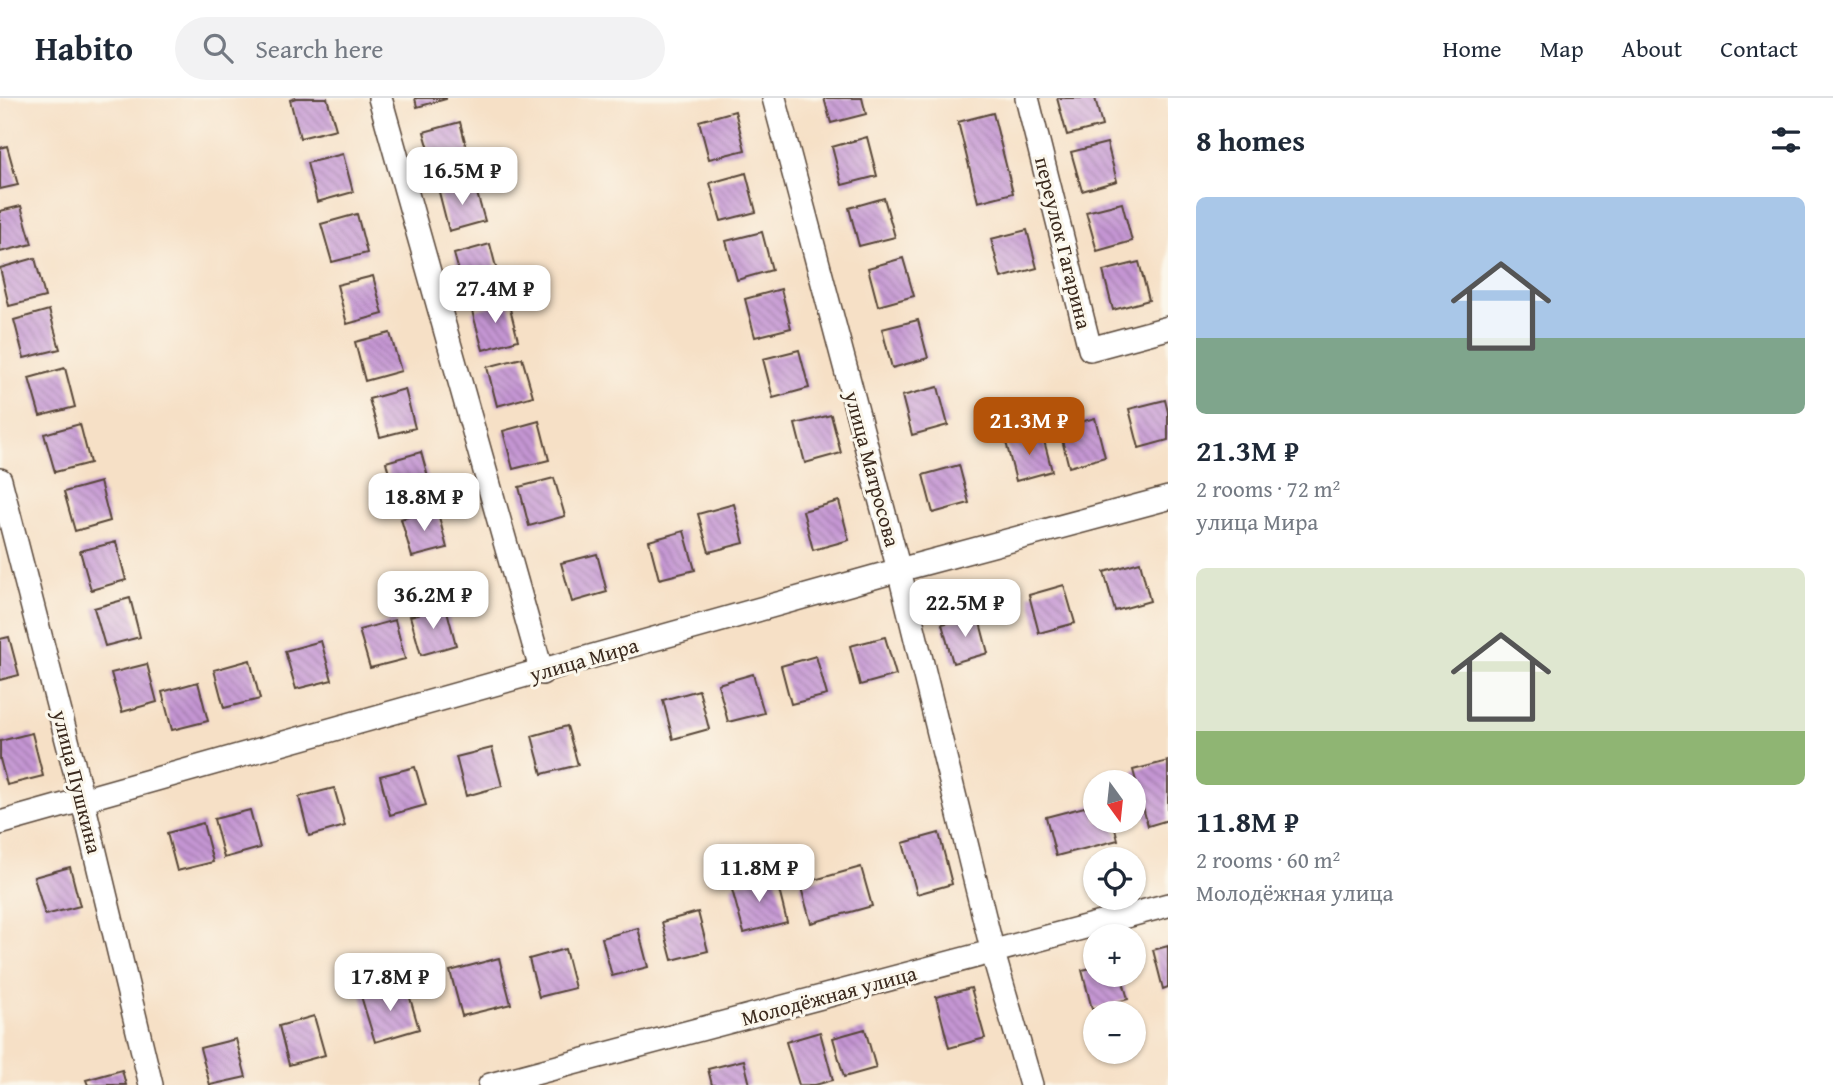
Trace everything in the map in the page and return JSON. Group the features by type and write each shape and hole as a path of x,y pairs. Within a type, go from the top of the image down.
{"street":[{"path":"380,98 542,673"},
{"name":"улица Матросова","path":"774,98 899,570 993,953 1031,1085"},
{"name":"переулок Гагарина","path":"1027,98 1090,349 1168,328"},
{"name":"улица Пушкина","path":"0,480 83,802 151,1085"},
{"name":"улица Мира","path":"0,823 542,673 899,570 1168,498"},
{"name":"Молодёжная улица","path":"490,1085 1168,905"}],"building":[{"path":"327,98 336,129 300,138 290,100"},
{"path":"415,98 446,98 446,99 417,107"},
{"path":"824,98 862,98 866,114 831,123"},
{"path":"1057,98 1095,98 1102,126 1067,135"},
{"path":"735,111 745,150 709,159 699,121"},
{"path":"993,113 1013,193 978,202 958,122"},
{"path":"460,122 470,161 435,170 424,132"},
{"path":"867,137 877,176 842,185 832,147"},
{"path":"1107,143 1117,181 1082,191 1071,152"},
{"path":"7,146 18,185 0,189 0,148"},
{"path":"343,154 353,192 317,202 307,163"},
{"path":"746,173 756,212 721,221 710,183"},
{"path":"474,183 485,221 449,231 439,192"},
{"path":"884,198 895,237 859,246 849,208"},
{"path":"1122,203 1132,241 1097,251 1086,212"},
{"path":"21,206 32,244 0,252 0,211"},
{"path":"357,214 367,253 332,262 321,224"},
{"path":"1027,230 1037,268 1001,278 991,239"},
{"path":"762,232 772,270 737,280 726,241"},
{"path":"490,244 500,283 465,292 454,254"},
{"path":"35,258 45,297 9,306 0,268"},
{"path":"903,258 914,296 878,306 868,268"},
{"path":"1139,262 1149,300 1113,310 1103,271"},
{"path":"373,276 383,314 347,324 337,285"},
{"path":"781,289 791,328 755,337 745,299"},
{"path":"508,301 518,340 483,350 472,311"},
{"path":"49,310 60,349 24,358 14,320"},
{"path":"918,320 928,358 892,368 882,329"},
{"path":"390,333 401,371 365,381 355,342"},
{"path":"799,350 809,388 773,398 763,359"},
{"path":"522,358 533,396 497,406 487,367"},
{"path":"65,368 75,407 40,416 29,378"},
{"path":"938,387 948,425 912,435 902,396"},
{"path":"405,389 415,428 380,437 369,399"},
{"path":"1165,400 1168,440 1139,448 1129,409"},
{"path":"831,415 841,453 805,463 795,424"},
{"path":"1095,418 1105,457 1069,467 1059,428"},
{"path":"539,421 549,460 513,469 503,431"},
{"path":"80,424 90,463 55,472 44,434"},
{"path":"1042,433 1052,471 1016,481 1006,442"},
{"path":"421,452 432,491 396,501 386,462"},
{"path":"959,465 969,503 933,513 923,475"},
{"path":"554,478 565,516 529,526 519,487"},
{"path":"100,482 110,521 75,531 64,492"},
{"path":"839,501 849,540 813,550 803,511"},
{"path":"734,504 744,543 709,552 698,514"},
{"path":"437,509 447,548 412,557 401,519"},
{"path":"684,531 695,570 659,579 649,541"},
{"path":"116,542 126,580 91,590 80,551"},
{"path":"597,554 607,592 572,602 561,563"},
{"path":"1140,562 1150,601 1115,611 1104,572"},
{"path":"1064,585 1075,623 1039,633 1029,595"},
{"path":"130,598 140,637 105,646 94,608"},
{"path":"446,607 456,645 421,655 410,616"},
{"path":"978,615 988,653 953,663 942,624"},
{"path":"395,620 405,659 370,668 359,630"},
{"path":"9,637 19,675 0,680 0,639"},
{"path":"885,637 896,675 860,685 850,646"},
{"path":"321,641 332,680 296,689 285,651"},
{"path":"816,656 827,695 791,704 781,666"},
{"path":"250,660 260,699 224,708 214,670"},
{"path":"147,664 157,702 122,712 111,673"},
{"path":"753,674 764,713 728,722 718,684"},
{"path":"198,682 208,721 172,730 162,692"},
{"path":"699,690 709,729 673,739 663,700"},
{"path":"567,726 578,765 542,774 532,736"},
{"path":"32,733 43,776 7,785 0,759 0,741"},
{"path":"492,748 502,786 466,796 456,757"},
{"path":"1168,761 1168,820 1148,826 1146,770 1133,770"},
{"path":"415,767 426,805 390,815 380,776"},
{"path":"334,788 345,826 309,836 299,797"},
{"path":"1083,807 1083,833 1116,833 1118,840 1056,856 1046,817"},
{"path":"250,810 260,848 224,858 214,819"},
{"path":"203,823 213,862 177,871 167,833"},
{"path":"939,833 952,884 917,894 903,843"},
{"path":"70,867 80,906 45,915 34,877"},
{"path":"861,867 872,906 811,923 800,884"},
{"path":"775,874 787,922 744,933 731,886"},
{"path":"698,912 708,951 672,960 662,922"},
{"path":"638,928 648,967 612,976 602,938"},
{"path":"1168,946 1168,987 1163,989 1153,950"},
{"path":"565,949 575,988 539,997 529,959"},
{"path":"499,958 511,1004 462,1016 450,971"},
{"path":"406,984 419,1029 375,1042 361,996"},
{"path":"1086,987 1124,987 1128,999 1121,1001 1090,1001"},
{"path":"971,988 985,1038 949,1048 936,997"},
{"path":"314,1016 325,1055 289,1065 279,1026"},
{"path":"865,1029 876,1068 844,1077 833,1038"},
{"path":"820,1032 833,1080 815,1085 799,1085 786,1042"},
{"path":"236,1039 246,1077 210,1085 200,1048"},
{"path":"744,1060 750,1085 712,1085 708,1069"},
{"path":"122,1070 126,1085 88,1085 86,1080"}]}
